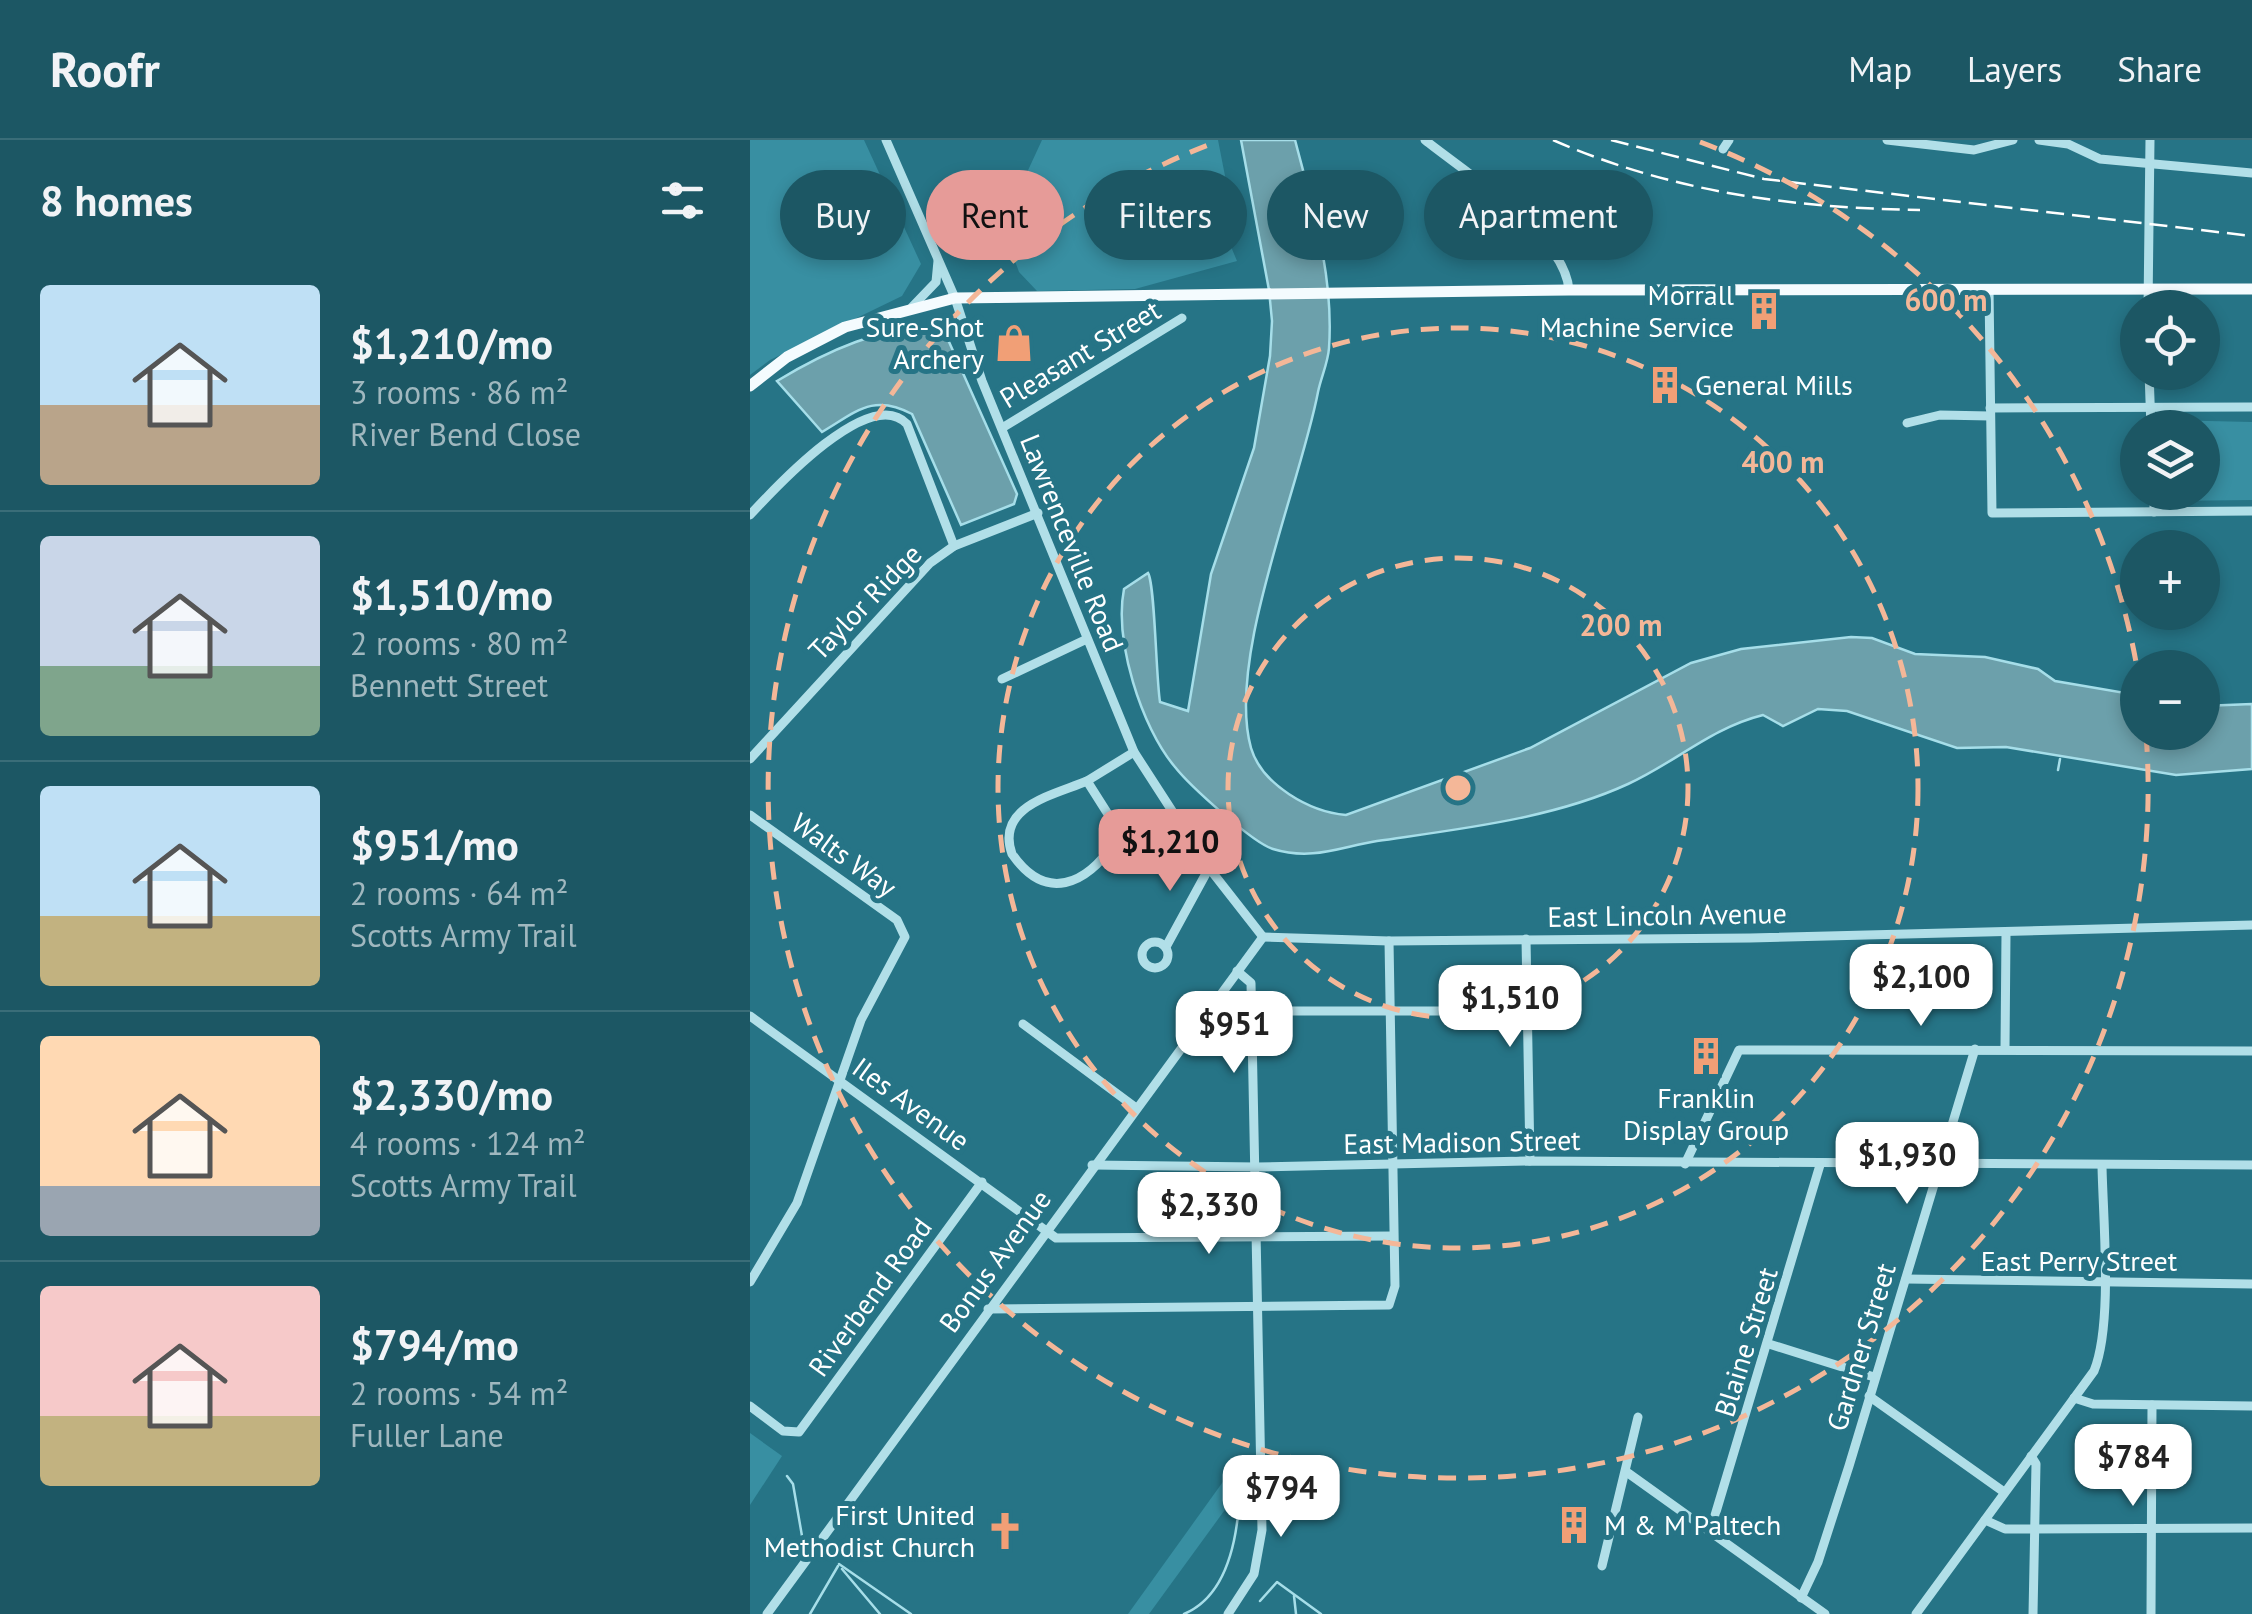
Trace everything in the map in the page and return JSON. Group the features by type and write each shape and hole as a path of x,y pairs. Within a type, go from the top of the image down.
{"main road":[{"path":"750,386 815,341 912,307 955,298 1569,290 2252,289"}],"street":[{"name":"Lawrenceville Road","path":"886,140 926,231"},
{"path":"1425,140 1543,239 1560,259 1569,290"},
{"path":"1887,140 1974,150 2013,140"},
{"path":"2038,140 2068,144 2100,159 2252,173"},
{"path":"2148,290 2150,140"},
{"path":"912,307 936,282 938,260"},
{"name":"Lawrenceville Road","path":"939,260 1002,428 1134,752 1208,868 1263,937"},
{"path":"1989,289 1992,513 2252,511"},
{"name":"Pleasant Street","path":"1002,428 1182,318"},
{"path":"2150,390 2150,410"},
{"path":"1907,424 1940,415 1990,412 2252,407"},
{"path":"750,515 833,438 878,416 902,418 954,546"},
{"name":"Taylor Ridge","path":"750,758 916,577 954,546 1038,513"},
{"path":"1002,679 1087,639"},
{"path":"1087,781 1113,822 1115,842 1075,879 1057,885 1044,883 1012,854 1010,824 1022,809 1087,781 1134,752"},
{"name":"Walts Way","path":"750,815 897,920 905,937 861,1020 838,1080"},
{"path":"1167,945 1208,868"},
{"name":"East Lincoln Avenue","path":"1263,937 1389,941 2006,934 2252,926"},
{"path":"2004,1048 2006,934"},
{"name":"Bonus Avenue","path":"767,1614 1263,937"},
{"path":"1526,939 1530,1161"},
{"path":"988,1309 1380,1308 1391,1303 1395,1286 1389,941"},
{"path":"1236,971 1250,983 1252,1011 1257,1167 1255,1306 1262,1451 1260,1556 1254,1574 1231,1610 1245,1614"},
{"path":"1252,1011 1390,1014 1527,1011"},
{"name":"Iles Avenue","path":"750,1016 1046,1229"},
{"path":"1023,1024 1135,1107"},
{"name":"Gardner Street","path":"1802,1598 1818,1562 1975,1048"},
{"path":"1685,1164 1739,1050 2252,1051"},
{"path":"750,1282 798,1204 838,1080"},
{"name":"East Madison Street","path":"1092,1166 1530,1161 2252,1165"},
{"name":"Blaine Street","path":"1710,1532 1770,1344 1820,1165"},
{"path":"1916,1614 2100,1357 2102,1166"},
{"name":"Riverbend Road","path":"750,1406 792,1434 810,1418 982,1182"},
{"path":"1046,1229 1056,1238 1392,1236"},
{"name":"East Perry Street","path":"1906,1279 2252,1284"},
{"path":"1770,1344 1874,1377"},
{"path":"1868,1396 2004,1492"},
{"path":"2074,1398 2087,1404 2252,1406"},
{"path":"2152,1405 2152,1614"},
{"path":"1602,1566 1628,1473 1638,1416"},
{"path":"2031,1456 2036,1464 2033,1614"},
{"path":"1628,1473 1825,1614"},
{"path":"1985,1520 2004,1529 2252,1528"}],"shaded area":[{"path":"750,140 864,140 878,170 780,170 780,260 906,260 906,231 921,264 902,296 770,360 750,375"},
{"path":"1042,140 1218,140 1224,170 1084,170 1084,260 1237,261 1135,289 1037,291 1019,272 1015,260 1064,260 1064,170 1028,170"},
{"path":"1241,140 1295,140 1303,170 1267,170 1267,260 1323,260 1330,321 1327,359 1268,572 1248,668 1246,711 1251,748 1265,774 1289,794 1318,808 1346,815 1530,748 1691,663 1741,649 1851,637 1872,638 1915,654 1985,657 2038,669 2055,681 2120,692 2120,750 2220,750 2220,705 2252,704 2252,769 2176,775 2006,747 1957,748 1847,711 1818,709 1783,726 1763,715 1744,721 1628,784 1537,814 1326,852 1300,854 1264,845 1207,800 1163,750 1133,682 1122,610 1124,589 1148,573 1160,702 1188,711 1211,574 1254,448 1270,356 1269,290"},
{"path":"941,324 1017,494 1014,504 961,525 912,414 875,405 822,432 777,381 816,359 876,335"},
{"path":"2220,421 2252,422 2252,500 2220,500"},
{"path":"750,1433 782,1456 750,1505"},
{"path":"1235,1465 1244,1473 1243,1485 1149,1614 1128,1614"}],"waterway":[{"path":"2058,770 2060,759"},
{"path":"787,1476 793,1484 802,1536"},
{"path":"1184,1614 1197,1607 1217,1585 1229,1558 1238,1515"},
{"path":"839,1564 911,1614"},
{"path":"810,1614 838,1566"},
{"path":"842,1569 880,1614"},
{"path":"1260,1601 1277,1582 1321,1614"},
{"path":"1294,1596 1296,1614"}],"railway":[{"path":"1553,140 1642,173 1733,194 1825,206 1920,210"},
{"path":"1611,140 1764,179 2252,236"}],"place":[{"name":"Morrall Machine Service","path":"1764,311"},
{"name":"Sure-Shot Archery","path":"1014,343"},
{"name":"General Mills","path":"1665,385"},
{"name":"Franklin Display Group","path":"1706,1056"},
{"name":"M & M Paltech","path":"1574,1525"},
{"name":"First United Methodist Church","path":"1005,1531"}]}
